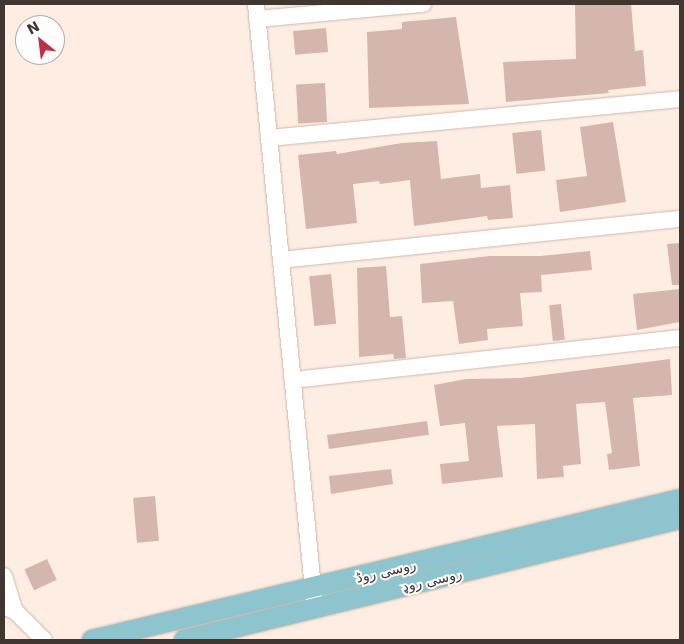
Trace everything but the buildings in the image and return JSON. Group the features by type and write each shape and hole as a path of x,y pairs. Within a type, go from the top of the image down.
{"main road":[{"name":"روسی روڈ","path":"92,640 680,499"},
{"name":"روسی روډ","path":"184,640 680,519"}],"street":[{"path":"314,608 314,588 256,11 423,4"},
{"path":"269,138 680,99"},
{"path":"281,260 680,220"},
{"path":"293,380 680,338"},
{"path":"4,576 9,609 44,640"}]}
